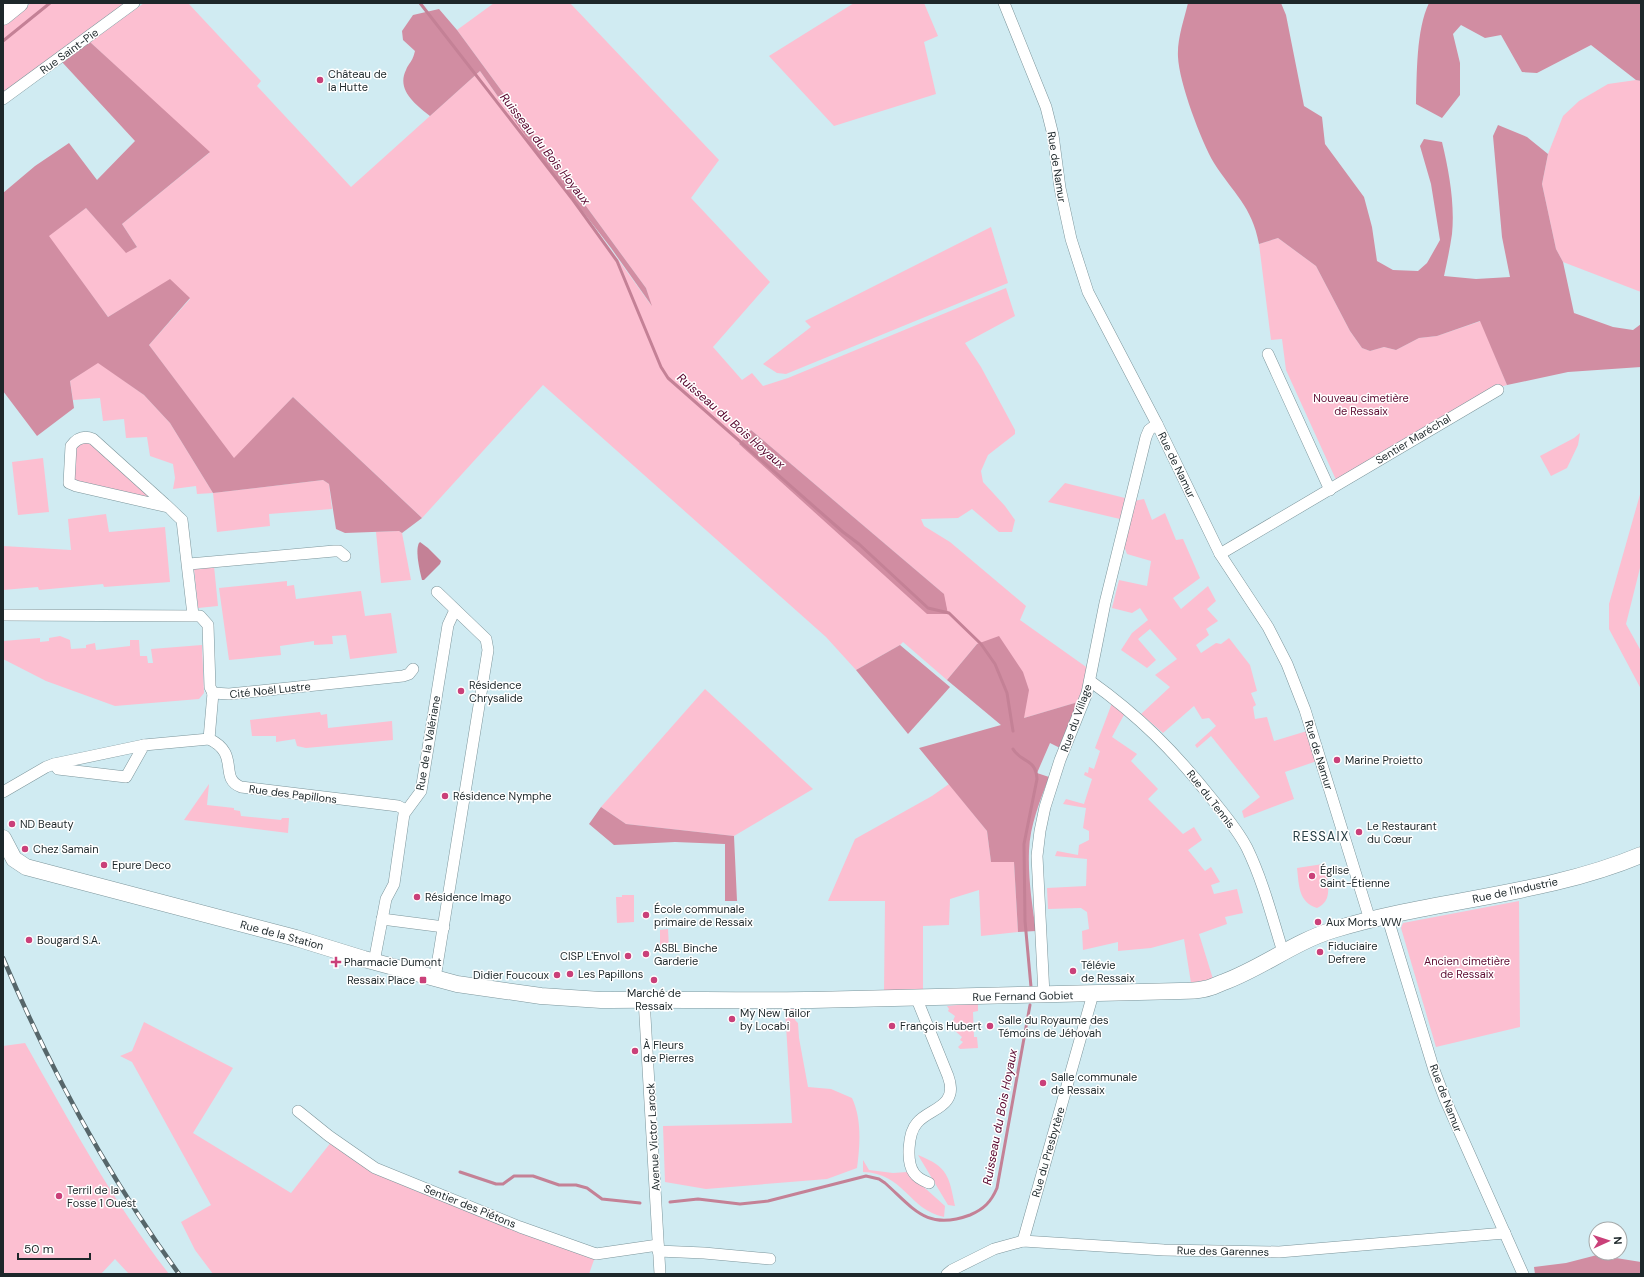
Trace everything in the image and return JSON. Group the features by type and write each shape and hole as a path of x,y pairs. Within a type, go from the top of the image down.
{"main road":[{"path":"3,16 19,3"}],"street":[{"name":"Rue Saint-Pie","path":"3,99 134,3"},
{"name":"Rue de Namur","path":"1004,3 1046,107 1053,135 1063,206 1081,273 1097,310 1157,424 1220,554 1268,627 1287,664 1305,710 1370,920"},
{"path":"1268,354 1330,490"},
{"name":"Sentier Maréchal","path":"1220,554 1330,490 1454,414 1498,390"},
{"name":"Rue du Village","path":"1044,995 1037,856 1040,831 1045,807 1060,760 1087,692 1105,603 1145,440 1149,430 1157,424"},
{"path":"168,507 71,484 67,480 71,446 78,438 87,437 93,439 168,507 182,520 189,564 194,615"},
{"path":"189,564 334,551 339,551 345,556"},
{"path":"435,978 488,650 486,639 437,592"},
{"name":"Rue de la Valériane","path":"374,962 386,899 394,884 404,814 421,791 448,625 455,610"},
{"path":"3,615 203,616 208,625 210,687 213,693 209,739 144,745 54,764 46,767 3,792"},
{"name":"Cité Noël Lustre","path":"213,693 229,694 403,676 409,674 413,668"},
{"name":"Rue du Tennis","path":"1090,677 1171,749 1236,829 1251,858 1283,952"},
{"name":"Rue des Papillons","path":"209,739 216,742 226,752 228,757 230,779 240,787 398,806 406,810"},
{"path":"54,764 58,769 126,777 144,745"},
{"name":"Rue de la Station","path":"3,838 9,853 18,862 41,871 296,938 374,962 435,978 494,991 541,996 573,999 644,999"},
{"name":"Rue de l'Industrie","path":"1387,916 1523,889 1609,868 1641,855"},
{"name":"Rue de Namur","path":"1387,916 1434,1070 1445,1099 1523,1274"},
{"name":"Rue Fernand Gobiet","path":"644,999 806,1000 1093,994 1205,989 1239,976 1283,952 1333,930 1387,916"},
{"path":"382,919 444,927"},
{"name":"Rue du Presbytère","path":"1023,1241 1093,994"},
{"path":"916,997 948,1076 951,1089 945,1102 917,1122 910,1136 910,1155 914,1173 919,1179 929,1184"},
{"name":"Avenue Victor Larock","path":"644,999 660,1274"},
{"name":"Sentier des Piétons","path":"298,1111 329,1136 375,1168 520,1227 596,1254 658,1248 770,1258"},
{"name":"Rue des Garennes","path":"947,1274 994,1249 1023,1241 1164,1250 1279,1252 1505,1234"}],"green space":[{"path":"31,3 128,3 3,94 3,26"},
{"path":"144,3 188,3 261,81 257,86 351,187 480,71 651,305 646,288 457,30 494,3 570,3 719,160 691,198 770,282 713,347 742,380 752,373 763,386 788,378 1006,288 1015,316 965,343 981,367 1015,430 1015,434 988,455 981,471 983,482 1005,506 1015,520 1012,532 999,532 972,509 958,518 921,519 924,526 950,542 1026,606 1020,620 1089,669 1088,679 1078,702 1024,718 977,644 947,680 903,642 856,670 826,637 543,385 422,518 293,397 234,459 149,345 190,299 170,280 108,317 48,236 86,208 126,252 137,247 122,224 209,153 90,42","holes":["751,430 944,594 739,444"]},
{"path":"854,3 924,3 938,36 924,42 936,94 834,126 769,56"},
{"path":"1636,80 1641,81 1641,292 1563,262 1556,249 1542,184 1548,154 1563,116 1579,101 1608,84"},
{"path":"991,227 1008,283 786,374 777,373 763,364 811,327 805,321"},
{"name":"Nouveau cimetière de Ressaix","path":"1278,238 1316,266 1350,331 1362,348 1370,351 1384,347 1396,350 1419,338 1437,336 1481,321 1507,385 1493,389 1337,482 1286,370 1282,339 1271,340 1259,244"},
{"path":"98,362 144,395 170,423 213,493 197,494 196,486 173,489 175,478 173,464 150,456 147,437 126,438 124,419 103,421 100,398 73,400 70,381"},
{"path":"1580,433 1578,445 1567,468 1551,476 1540,456 1574,438"},
{"path":"89,441 158,501 76,482 72,477 73,455 78,444"},
{"path":"43,458 49,512 18,515 12,462"},
{"path":"323,480 329,484 332,509 269,514 270,526 217,532 213,493"},
{"path":"1065,483 1125,498 1120,519 1048,502"},
{"path":"1641,491 1641,564 1626,624 1641,651 1641,689 1609,629 1609,604"},
{"path":"1144,499 1152,520 1165,513 1176,540 1183,539 1200,578 1173,598 1181,609 1208,586 1216,601 1207,609 1218,621 1206,629 1209,635 1196,645 1201,653 1216,643 1221,644 1229,638 1250,665 1257,691 1251,693 1256,705 1253,707 1255,719 1267,717 1274,741 1307,731 1317,761 1285,772 1294,799 1244,818 1242,811 1260,797 1211,736 1197,748 1195,745 1216,726 1209,718 1202,719 1194,706 1163,733 1141,714 1170,687 1155,675 1177,659 1150,629 1138,639 1156,660 1147,668 1121,650 1132,633 1148,620 1140,608 1132,613 1112,608 1119,580 1147,586 1151,561 1127,554 1124,546 1134,501"},
{"path":"106,514 109,532 165,527 170,582 104,587 103,584 39,590 38,587 3,590 3,546 71,550 68,519"},
{"path":"399,531 402,533 411,580 381,583 376,532"},
{"path":"214,566 218,606 198,608 194,568"},
{"path":"287,581 287,586 294,585 296,599 361,591 365,616 391,613 397,653 350,659 346,635 332,636 333,644 314,645 314,641 280,646 281,655 229,660 219,588"},
{"path":"60,636 70,640 71,649 86,648 86,645 95,643 96,650 130,646 130,640 139,640 140,656 147,656 148,663 153,663 151,649 202,645 204,693 199,699 115,706 46,681 3,659 3,641 40,638 40,642 49,641 49,638"},
{"path":"705,689 813,789 734,836 626,824 601,807"},
{"path":"1112,703 1125,713 1112,737 1137,754 1131,761 1158,789 1148,799 1183,834 1194,827 1202,840 1188,850 1205,871 1211,867 1220,882 1211,885 1214,894 1237,889 1243,913 1225,917 1227,924 1199,934 1213,979 1191,983 1184,939 1151,948 1118,951 1118,942 1083,950 1082,931 1089,929 1087,912 1081,908 1048,909 1047,888 1086,886 1087,859 1055,856 1057,851 1078,855 1079,845 1089,840 1089,831 1083,828 1086,808 1063,804 1066,799 1084,804 1092,779 1084,775 1085,772 1088,773 1089,767 1094,769 1100,751 1095,748"},
{"path":"320,712 321,715 327,714 328,728 392,721 393,740 306,748 297,746 295,739 276,742 276,736 252,736 250,720"},
{"path":"209,784 207,805 234,808 234,810 240,811 241,816 281,820 282,818 289,818 288,833 184,820"},
{"path":"949,784 987,831 991,862 1014,862 1018,932 981,936 979,890 950,899 949,925 923,926 923,990 884,991 885,901 828,901 855,839 932,796"},
{"path":"1323,864 1326,868 1328,896 1326,901 1317,908 1311,905 1303,897 1299,886 1297,868"},
{"path":"622,895 634,895 634,922 617,923 616,897 622,897"},
{"name":"Ancien cimetière de Ressaix","path":"1519,901 1520,1027 1436,1047 1401,928 1403,923"},
{"path":"668,929 669,948 660,948 660,930"},
{"path":"978,1003 978,1011 973,1012 974,1037 977,1037 978,1048 960,1049 958,1047 963,1042 960,1040 962,1037 954,1030 956,1027 952,1023 955,1016 948,1011 949,1009 947,1006"},
{"path":"785,1009 795,1009 795,1020 798,1023 799,1038 808,1087 831,1089 852,1098 859,1124 859,1151 857,1168 827,1179 706,1189 665,1182 663,1126 792,1123"},
{"path":"144,1022 233,1068 193,1133 291,1193 332,1141 410,1184 411,1189 595,1257 589,1274 213,1274 195,1250 181,1222 211,1205 132,1062 120,1056 132,1051"},
{"name":"Terril de la Fosse 1 Ouest","path":"25,1043 93,1161 129,1219 169,1274 129,1274 115,1259 101,1274 3,1274 3,1046"},
{"path":"918,1155 936,1164 946,1174 951,1187 955,1206 948,1205"},
{"path":"863,1160 869,1170 893,1173 907,1172 945,1206 944,1217 932,1213 922,1207 888,1178 877,1174 863,1172"}],"shaded area":[{"path":"1188,3 1281,3 1286,15 1304,106 1322,117 1325,144 1364,197 1372,227 1377,261 1393,270 1418,271 1427,263 1440,240 1431,184 1420,146 1424,139 1442,142 1451,188 1453,223 1444,276 1476,279 1510,277 1502,237 1493,136 1498,125 1527,137 1548,154 1542,184 1556,249 1563,262 1574,313 1613,327 1633,330 1641,324 1641,367 1568,372 1507,385 1480,321 1437,336 1419,338 1396,350 1384,347 1370,351 1362,348 1350,331 1316,266 1278,238 1259,244 1256,231 1247,210 1214,163 1197,126 1186,96 1179,68 1178,50 1181,30"},
{"path":"1429,3 1641,3 1641,81 1636,80 1591,45 1537,73 1522,72 1501,35 1485,38 1461,25 1453,34 1460,63 1460,95 1442,118 1416,104 1419,39"},
{"path":"439,9 457,30 646,288 652,306 611,248 536,151 480,71 430,116 409,96 404,84 404,77 415,51 403,40 402,31 413,15"},
{"path":"90,42 210,152 122,224 137,247 126,253 86,208 49,236 108,317 170,279 190,298 149,345 234,458 293,397 422,518 402,533 399,531 345,533 336,529 329,484 323,480 213,493 170,423 144,395 98,363 70,381 74,408 37,436 3,391 3,193 35,166 69,143 97,180 135,141 62,62"},
{"path":"751,430 944,594 948,614 927,614 739,444"},
{"path":"420,542 441,561 440,564 424,580 422,580 418,560 418,545"},
{"path":"999,636 1023,672 1029,690 1024,718 1078,702 1060,748 1050,743 1037,773 1049,777 1036,813 1031,832 1029,851 1030,881 1036,931 1018,932 1014,862 991,862 987,831 919,748 1001,725 947,680 977,644"},
{"path":"900,645 950,687 908,734 856,670"},
{"path":"601,807 626,824 734,836 737,901 725,901 725,844 675,842 614,845 589,824"},
{"path":"1588,1257 1588,1261 1628,1260 1641,1262 1641,1274 1535,1274 1534,1267 1566,1263"}],"waterway":[{"path":"3,41 50,3"},
{"name":"Ruisseau du Bois Hoyaux","path":"420,3 573,200 617,261 661,367 668,378 843,532 859,544 928,608 949,613 981,644 995,664 1007,693 1013,731"},
{"path":"1013,749 1020,757 1034,767 1037,779 1024,844 1025,921 1031,987"},
{"name":"Ruisseau du Bois Hoyaux","path":"670,1202 698,1199 740,1204 768,1201 866,1176 879,1179 913,1209 932,1219 955,1219 975,1213 983,1208 997,1188 1030,1005"},
{"path":"460,1172 496,1184 503,1184 514,1176 533,1176 559,1185 576,1185 587,1188 602,1199 640,1203"}],"railway":[{"path":"3,958 40,1040 82,1121 128,1199 179,1274"}],"place":[{"name":"Château de la Hutte","path":"320,80"},
{"name":"Résidence Chrysalide","path":"461,691"},
{"name":"Marine Proietto","path":"1337,760"},
{"name":"Résidence Nymphe","path":"445,796"},
{"name":"ND Beauty","path":"12,824"},
{"name":"Le Restaurant du Cœur","path":"1359,832"},
{"name":"Chez Samain","path":"25,849"},
{"name":"Epure Deco","path":"104,865"},
{"name":"Église Saint-Étienne","path":"1312,876"},
{"name":"Résidence Imago","path":"417,897"},
{"name":"École communale primaire de Ressaix","path":"646,915"},
{"name":"Aux Morts WW","path":"1318,922"},
{"name":"Bougard S.A.","path":"29,940"},
{"name":"Fiduciaire Defrere","path":"1320,952"},
{"name":"ASBL Binche Garderie","path":"646,954"},
{"name":"CISP L'Envol","path":"628,956"},
{"name":"Pharmacie Dumont","path":"336,962"},
{"name":"Télévie de Ressaix","path":"1073,971"},
{"name":"Les Papillons","path":"570,974"},
{"name":"Didier Foucoux","path":"557,975"},
{"name":"Ressaix Place","path":"423,980"},
{"name":"Marché de Ressaix","path":"654,980"},
{"name":"My New Tailor by Locabi","path":"732,1019"},
{"name":"François Hubert","path":"892,1026"},
{"name":"Salle du Royaume des Témoins de Jéhovah","path":"990,1026"},
{"name":"À Fleurs de Pierres","path":"635,1051"},
{"name":"Salle communale de Ressaix","path":"1043,1083"},
{"name":"Terril de la Fosse 1 Ouest","path":"59,1196"}],"district":[{"name":"RESSAIX","path":"1321,836"}]}
